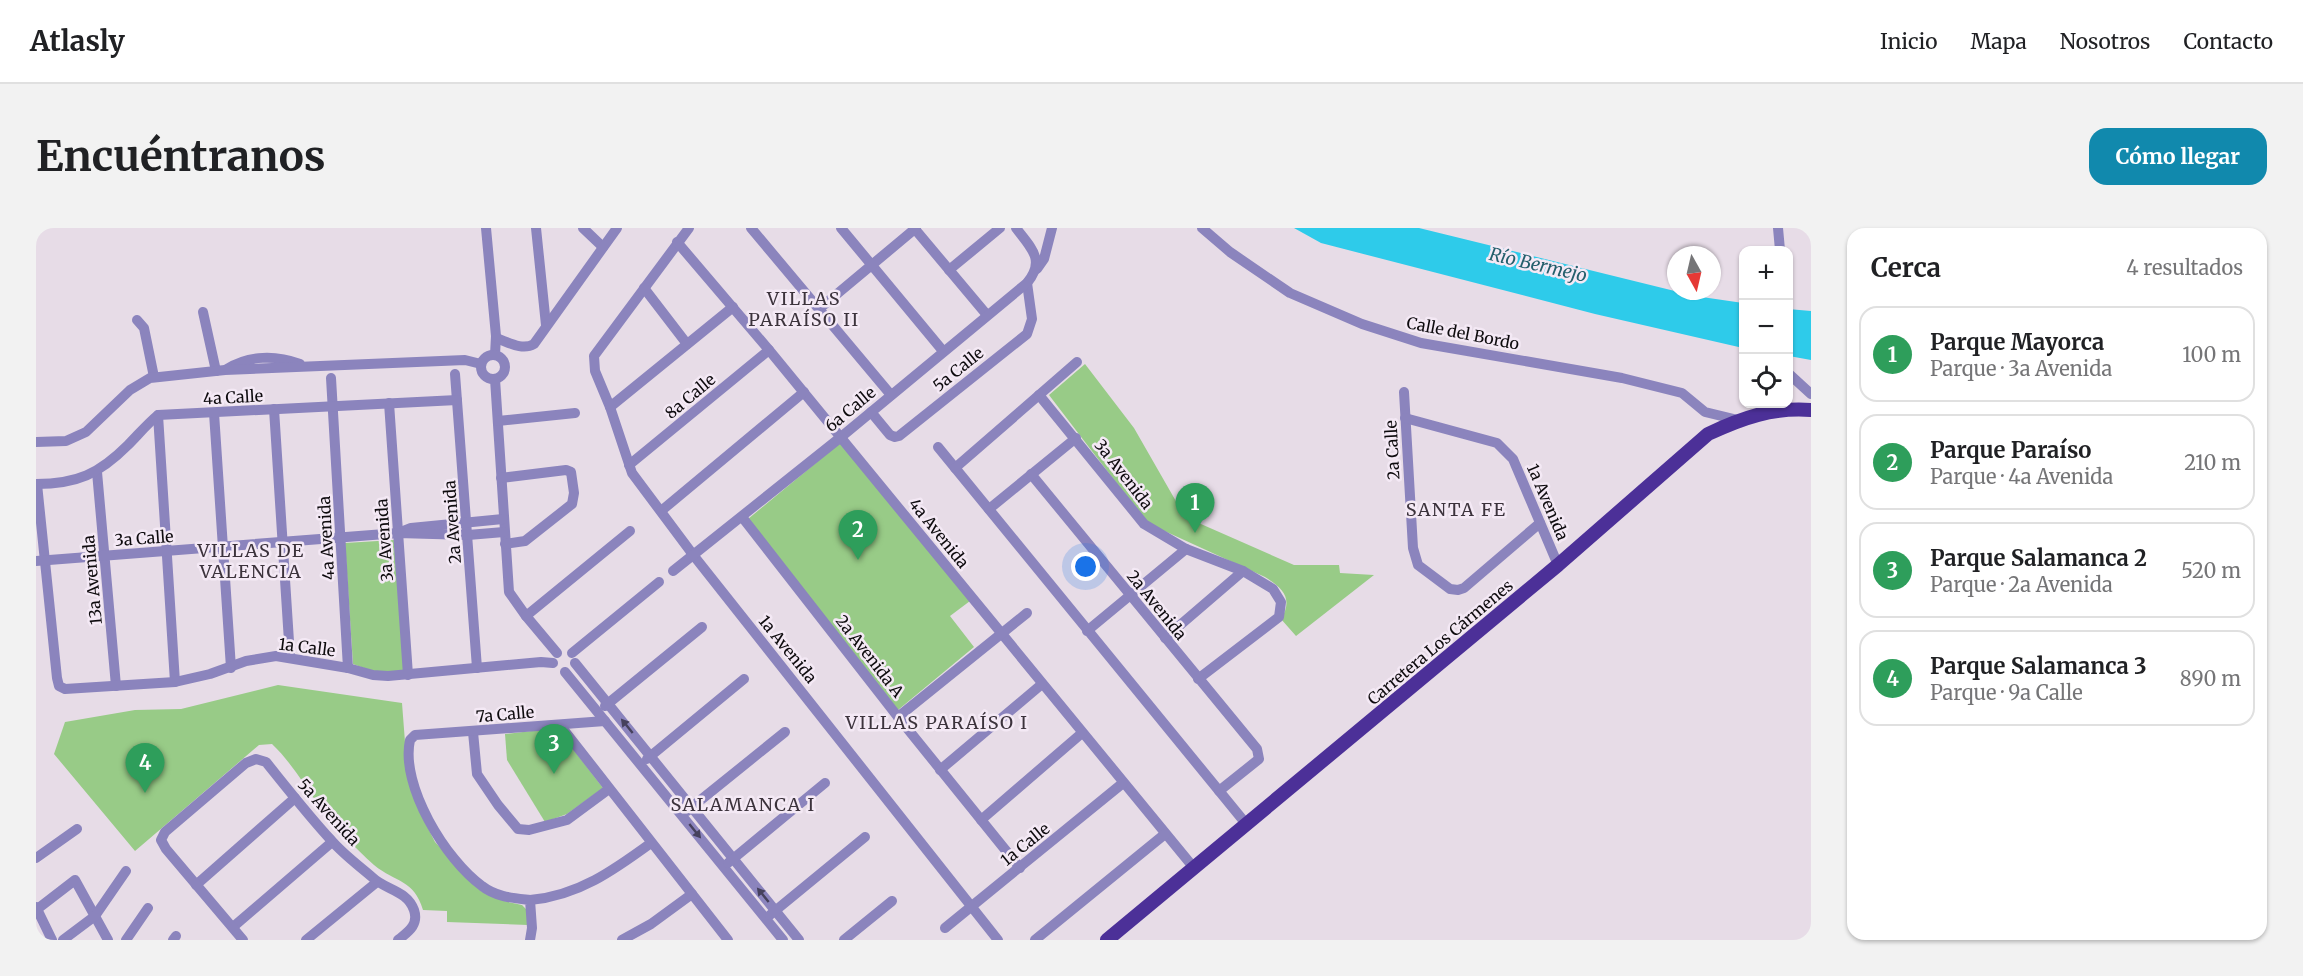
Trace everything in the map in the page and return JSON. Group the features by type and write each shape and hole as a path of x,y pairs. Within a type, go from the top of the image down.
{"main road":[{"name":"Carretera Los Cármenes","path":"1107,940 1558,565 1708,434 1744,418 1774,410 1811,410"}],"street":[{"path":"486,228 496,338 495,355"},
{"path":"536,228 546,325"},
{"path":"583,228 603,247"},
{"path":"496,338 519,346 529,347 534,344 617,228"},
{"path":"687,344 644,288 689,228"},
{"path":"751,228 891,395"},
{"path":"841,228 943,351"},
{"path":"819,309 915,228 987,315"},
{"path":"949,270 1000,228"},
{"path":"1016,228 1034,253 1037,266"},
{"name":"6a Calle","path":"673,571 1028,283 1037,266 1044,259 1052,228"},
{"name":"Calle del Bordo","path":"1202,228 1230,252 1290,293 1362,324 1421,343 1622,378 1682,393 1706,412 1744,418"},
{"path":"1778,228 1780,246"},
{"name":"4a Avenida","path":"677,242 804,392 1194,868"},
{"name":"5a Calle","path":"871,412 890,435 899,436 1027,334 1032,319 1028,283"},
{"name":"1a Avenida","path":"644,288 594,356 595,372 610,407 632,473 694,556 998,940"},
{"path":"610,407 733,307"},
{"path":"203,312 220,371"},
{"path":"136,320 144,328 154,377"},
{"name":"8a Calle","path":"629,465 769,350"},
{"path":"495,355 503,360 506,368 502,376 495,380 483,374 481,364 486,357 495,355"},
{"path":"36,442 66,441 86,432 140,382 154,377 220,371 242,360 283,358 306,367 465,360 481,364"},
{"path":"955,468 1077,362"},
{"name":"2a Avenida","path":"455,374 477,668"},
{"name":"4a Avenida","path":"331,378 348,668"},
{"path":"1793,378 1811,394"},
{"path":"495,380 509,592 555,658 557,670 565,672 783,940"},
{"path":"661,511 804,392"},
{"name":"2a Calle","path":"1404,392 1415,558 1418,565 1450,589 1464,588 1540,523"},
{"name":"3a Avenida","path":"1040,395 1144,524 1186,549 1243,571 1273,589 1281,602 1279,617 1198,679"},
{"name":"4a Calle","path":"158,415 457,400"},
{"name":"3a Avenida","path":"389,403 408,675"},
{"path":"1744,418 1754,408"},
{"path":"274,409 290,657"},
{"path":"1706,412 1709,421 1708,434"},
{"path":"214,413 231,668"},
{"path":"498,421 575,413"},
{"path":"40,561 36,484 78,479 98,472 128,446 158,415"},
{"path":"158,415 176,682"},
{"name":"1a Avenida","path":"1405,418 1497,443 1505,450 1513,459 1558,565"},
{"path":"148,423 158,438"},
{"path":"988,509 1076,438"},
{"path":"938,447 1247,825"},
{"path":"501,478 566,470 571,472 574,493 572,504 525,541 505,544"},
{"name":"13a Avenida","path":"98,472 116,686"},
{"name":"2a Avenida","path":"1031,474 1257,749 1259,759 1219,791"},
{"name":"2a Avenida A","path":"742,517 898,717 1020,868"},
{"name":"3a Calle","path":"398,533 411,528 503,519"},
{"path":"526,616 630,531"},
{"name":"3a Calle","path":"40,561 398,533 468,535 504,532"},
{"path":"1087,631 1186,549"},
{"name":"1a Calle","path":"40,561 59,686 65,689 176,682 259,659 290,657 373,675 408,675 555,658"},
{"path":"1165,638 1243,571"},
{"path":"565,672 572,669 573,658 659,582"},
{"path":"898,717 1027,613"},
{"path":"601,716 608,703 702,627"},
{"path":"555,658 564,650 573,658 799,940"},
{"path":"640,764 744,679"},
{"path":"940,770 1042,684"},
{"name":"7a Calle","path":"530,900 507,898 482,886 443,844 434,831 417,795 412,776 410,740 415,735 560,725 601,716"},
{"path":"560,725 728,940"},
{"path":"473,732 477,774 498,805 518,828 529,830 567,820 609,789"},
{"path":"681,815 785,732"},
{"path":"981,820 1082,733"},
{"name":"5a Avenida","path":"196,885 162,845 161,840 165,832 246,763 256,759 266,762 332,842 377,882 403,895 414,911 413,927 401,939"},
{"path":"724,867 825,783"},
{"name":"1a Calle","path":"945,928 1123,783"},
{"path":"243,940 196,885 295,798"},
{"path":"36,858 77,829"},
{"path":"1035,940 1165,834"},
{"path":"766,918 865,837"},
{"path":"233,927 332,842"},
{"path":"530,940 532,928 530,900 561,894 602,878 651,843"},
{"path":"63,940 95,916 126,871"},
{"path":"52,940 36,908 75,880 108,940"},
{"path":"306,940 377,882"},
{"path":"622,940 651,924 692,894"},
{"path":"844,940 892,901"},
{"path":"126,940 148,908"}],"green space":[{"path":"1085,364 1134,428 1185,517 1294,565 1339,565 1340,573 1374,575 1296,636 1281,619 1285,612 1286,599 1281,590 1271,581 1147,523 1049,395"},
{"path":"840,443 970,601 950,616 974,647 898,710 748,519"},
{"path":"394,540 404,673 372,671 353,664 345,543"},
{"path":"278,685 402,703 408,781 417,806 435,842 481,891 504,901 522,905 527,910 528,925 447,922 447,911 423,910 415,892 374,865 339,830 292,766 272,744 259,745 135,851 54,754 65,722 135,710 181,709"},
{"path":"557,728 603,788 567,814 545,822 507,760 505,734"}],"water":[{"name":"Río Bermejo","path":"1294,228 1419,228 1667,289 1667,300 1721,300 1739,302 1739,347 1595,314 1321,243"},
{"path":"1793,309 1811,311 1811,360 1793,357"}],"place":[{"name":"Parque Mayorca","path":"1195,533"},
{"name":"Parque Paraíso","path":"858,560"},
{"name":"Parque Salamanca 2","path":"554,774"},
{"name":"Parque Salamanca 3","path":"145,793"}],"district":[{"name":"VILLAS PARAÍSO II","path":"804,310"},
{"name":"SANTA FE","path":"1456,510"},
{"name":"VILLAS DE VALENCIA","path":"251,561"},
{"name":"VILLAS PARAÍSO I","path":"937,723"},
{"name":"SALAMANCA I","path":"743,805"}]}
